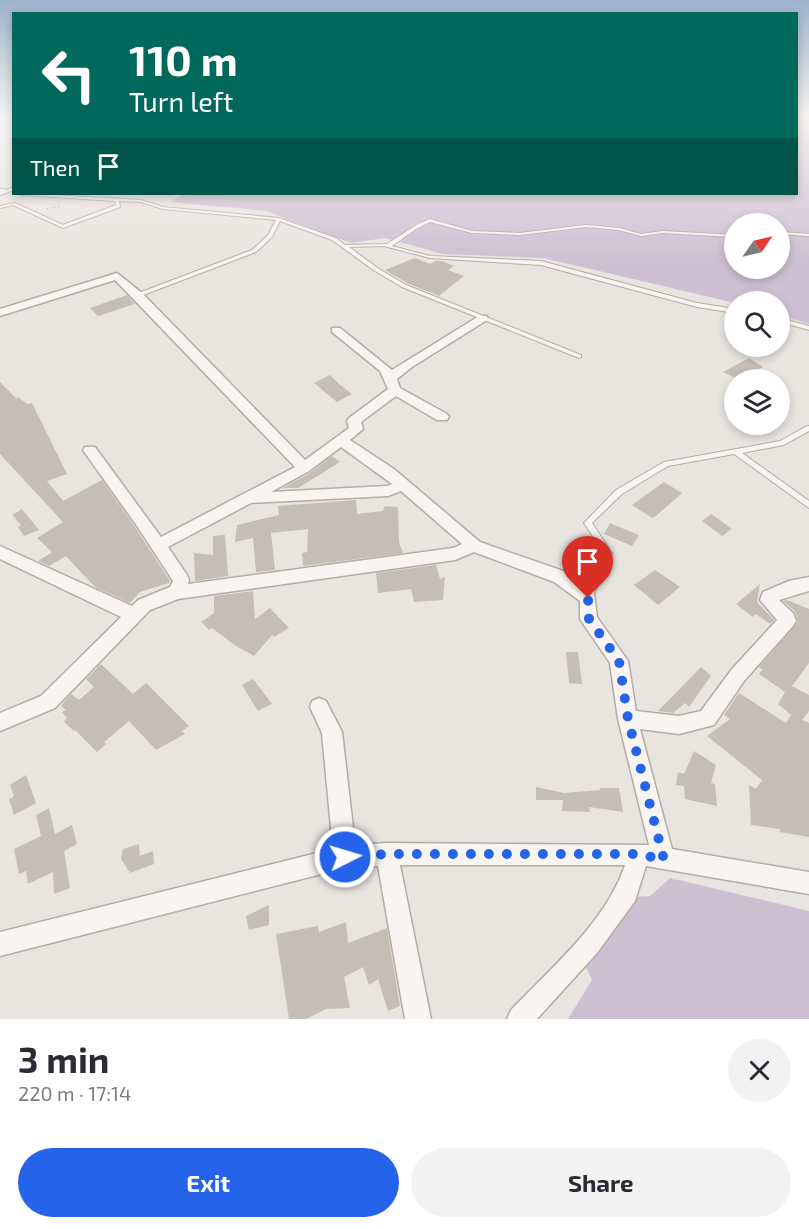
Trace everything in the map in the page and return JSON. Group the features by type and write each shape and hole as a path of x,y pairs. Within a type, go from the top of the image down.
{"street":[{"path":"0,313 114,275 138,295 304,468"},
{"path":"159,545 304,468 356,429 354,421 393,384 408,364 483,318"},
{"path":"336,330 385,369 393,384 442,417"},
{"path":"340,440 403,485 474,546 560,578 588,598 589,619 619,661 628,719 664,860"},
{"path":"90,450 106,476 128,501 159,545 181,580 176,592"},
{"path":"246,499 388,491 403,485"},
{"path":"0,722 48,702 144,605 176,592 455,554 474,546"},
{"path":"0,552 134,615"},
{"path":"628,719 679,725 707,719 738,675 787,621 787,618 768,600 769,597 789,588 809,584"},
{"path":"319,707 332,732 345,857"},
{"path":"387,854 418,1019"},
{"path":"0,944 345,857 387,854 639,854 809,883"},
{"path":"520,1019 589,945 627,893 639,854"}],"lane":[{"path":"36,195 141,201 163,208 279,219 334,239 376,270 404,286 579,356"},
{"path":"0,207 13,204 63,227 118,206 117,201"},
{"path":"138,295 254,251 270,236 279,219"},
{"path":"388,246 413,231 418,225 430,220 472,232 520,234 586,226 619,229 641,235 663,232 724,235"},
{"path":"790,234 809,235"},
{"path":"345,246 388,246 430,256 541,263 697,305 724,309"},
{"path":"790,323 809,328"},
{"path":"588,598 608,553 588,523 619,492 666,464 782,443 809,428"},
{"path":"736,452 809,505"}],"shaded area":[{"path":"798,165 809,165 809,324 790,318 790,291 724,291 724,300 544,258 443,254 385,238 351,243 266,211 170,202 182,195 798,195"},
{"path":"670,878 809,911 809,1019 568,1019 592,980 577,947 599,914 632,897 650,896"}],"building":[{"path":"415,258 430,264 442,261 454,266 448,270 464,276 439,296 407,283 385,270"},
{"path":"127,295 135,304 98,316 90,308"},
{"path":"749,358 763,367 759,369 729,369"},
{"path":"330,375 352,394 337,402 314,383"},
{"path":"0,382 16,398 18,397 27,404 32,403 67,474 47,481 63,501 102,480 135,527 170,581 169,583 140,592 130,603 95,587 66,556 49,566 38,561 52,552 37,538 63,522 0,454"},
{"path":"332,456 340,462 298,488 283,488 310,473"},
{"path":"664,482 682,493 656,516 652,518 632,505"},
{"path":"356,500 357,514 383,511 385,506 398,507 399,542 403,553 303,566 302,553 307,552 308,529 271,533 275,570 256,572 253,538 235,542 237,525 279,515 278,506"},
{"path":"22,509 39,530 24,536 18,527 21,525 12,515"},
{"path":"711,514 732,529 722,536 702,521"},
{"path":"610,523 639,535 632,546 604,534"},
{"path":"225,535 228,576 195,581 194,553 213,555 213,536"},
{"path":"436,565 440,579 445,577 443,600 414,602 411,589 378,593 376,573"},
{"path":"655,570 680,587 658,605 634,585"},
{"path":"760,584 757,602 774,620 770,624 756,614 753,617 736,604"},
{"path":"253,591 255,619 270,608 289,628 274,637 272,635 254,656 212,628 209,630 201,622 214,613 214,596"},
{"path":"787,600 809,609 809,663 792,686 809,695 809,711 802,720 809,723 809,837 780,832 780,829 751,825 749,785 756,789 762,780 707,736 730,719 724,715 739,693 786,723 791,715 778,704 785,692 759,674 762,670 759,667 798,622 795,611 783,601"},
{"path":"566,652 578,652 582,684 569,683"},
{"path":"101,664 133,694 146,683 189,726 182,731 185,734 156,750 129,721 104,742 106,744 97,752 64,722 67,718 62,712 66,710 61,706 71,694 79,700 94,687 86,679"},
{"path":"701,667 711,676 689,707 685,703 673,713 658,711"},
{"path":"253,679 272,704 258,711 242,685"},
{"path":"694,751 716,765 711,783 715,784 717,806 685,799 684,786 676,785 678,772 684,774"},
{"path":"26,775 36,803 14,815 9,799 14,796 10,785"},
{"path":"536,787 564,793 619,788 623,812 589,807 590,812 562,811 563,800 536,800"},
{"path":"49,808 55,834 72,825 77,844 64,851 70,888 54,894 53,872 28,884 26,871 19,874 14,849 41,836 36,815"},
{"path":"139,844 140,856 153,851 154,864 130,873 121,859 123,849"},
{"path":"269,905 269,925 249,930 246,916"},
{"path":"346,922 348,943 387,928 400,1006 388,1011 378,979 369,985 363,967 344,977 350,1008 326,1009 306,1019 289,1019 276,934 318,926 319,932"}],"route":[{"path":"345,857 387,854 639,854 664,860 628,719 619,661 589,619 588,598"}]}
